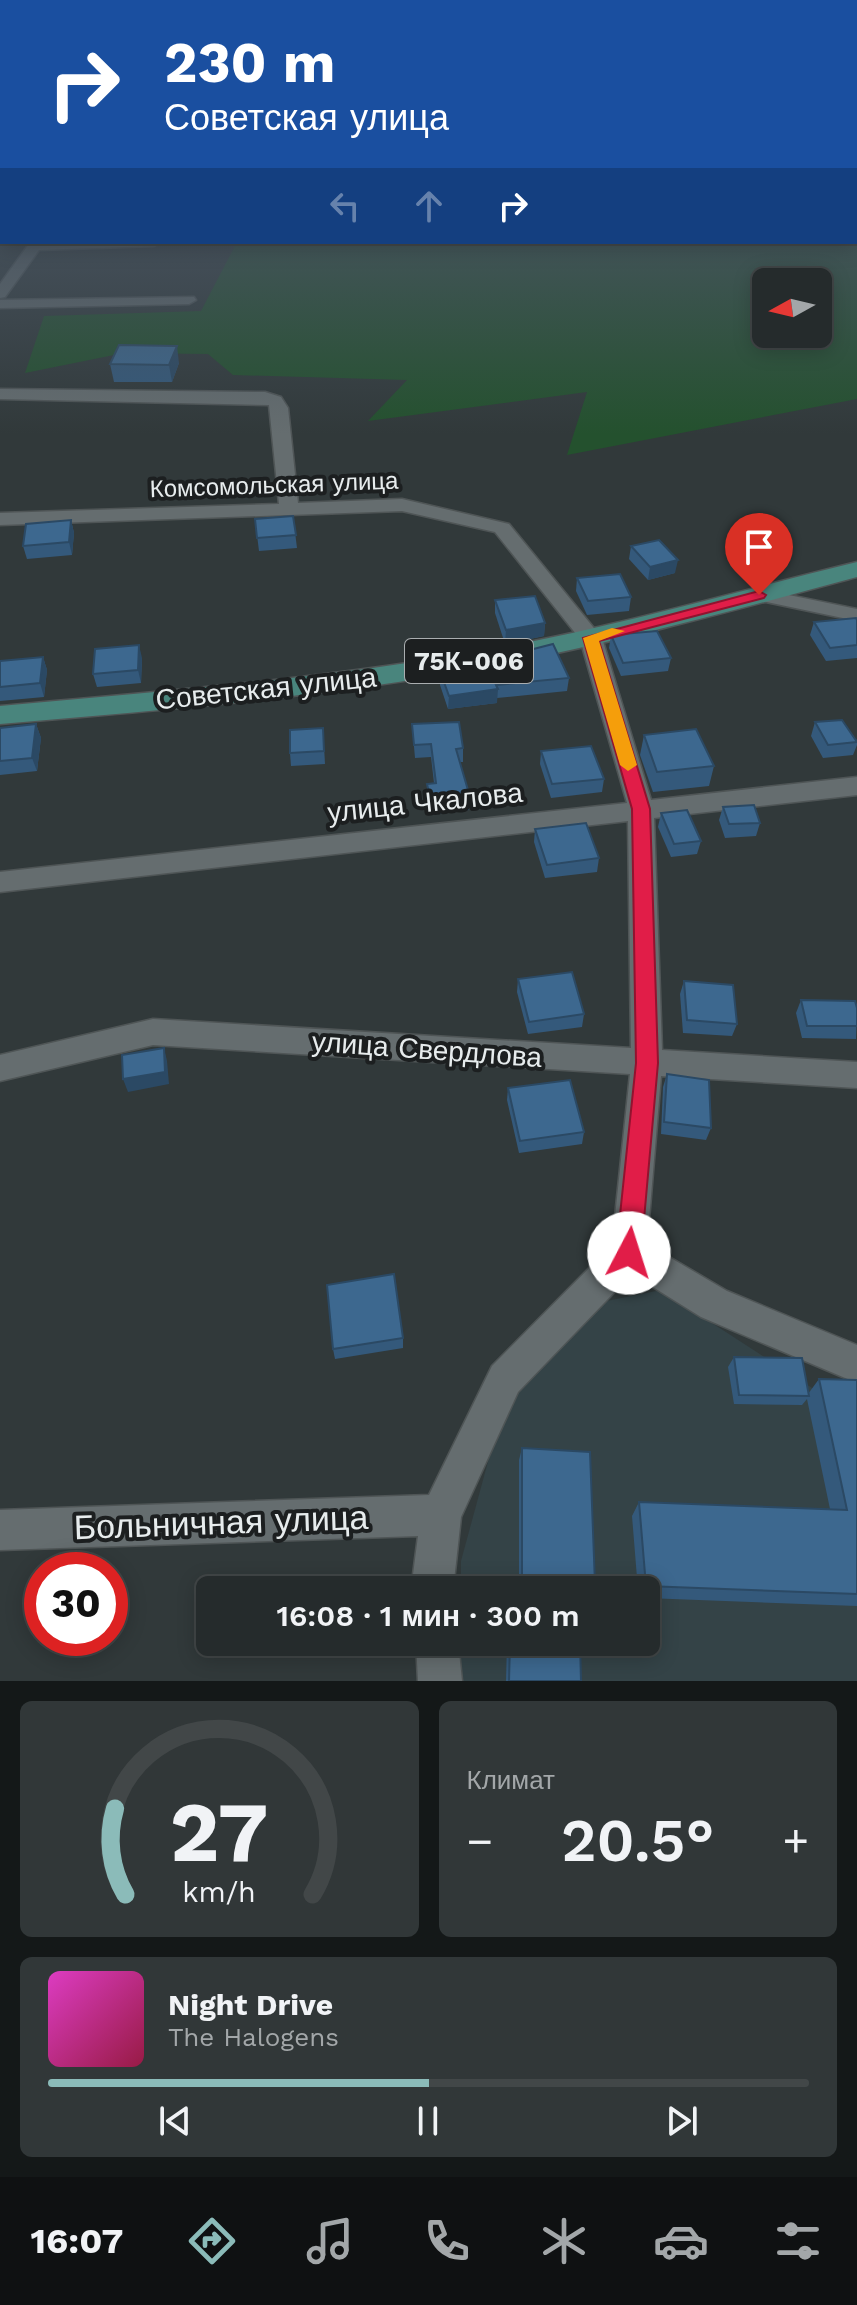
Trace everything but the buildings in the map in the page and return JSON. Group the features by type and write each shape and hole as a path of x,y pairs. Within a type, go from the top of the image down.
{"main road":[{"name":"Советская улица","path":"0,715 262,691 435,668 591,638 857,569"}],"street":[{"path":"0,294 13,276"},
{"path":"0,304 189,300"},
{"path":"0,394 265,397 275,401 280,408 289,511"},
{"name":"Комсомольская улица","path":"0,519 402,505 502,528 591,638"},
{"path":"759,595 857,615"},
{"path":"434,1576 441,1515 505,1379 629,1253 647,1063 641,809 591,638"},
{"name":"улица Чкалова","path":"0,882 857,786"},
{"name":"улица Свердлова","path":"0,1068 153,1032 857,1075"},
{"path":"629,1253 714,1304 857,1364"},
{"name":"Больничная улица","path":"0,1530 441,1515"},
{"path":"438,1656 440,1681"}],"shaded area":[{"path":"661,1290 857,1417 857,1681 461,1681 461,1656 660,1656 660,1576 461,1576 461,1561 508,1388 587,1305"}],"green space":[{"path":"219,276 752,276 752,348 832,348 832,276 857,276 857,399 567,455 587,392 368,421 407,380 233,375 208,354 124,353 25,373 44,316 201,311"}],"slow traffic":[{"path":"617,631 591,638 628,765"}],"route":[{"path":"629,1253 647,1063 641,809 591,638 759,595"}]}
